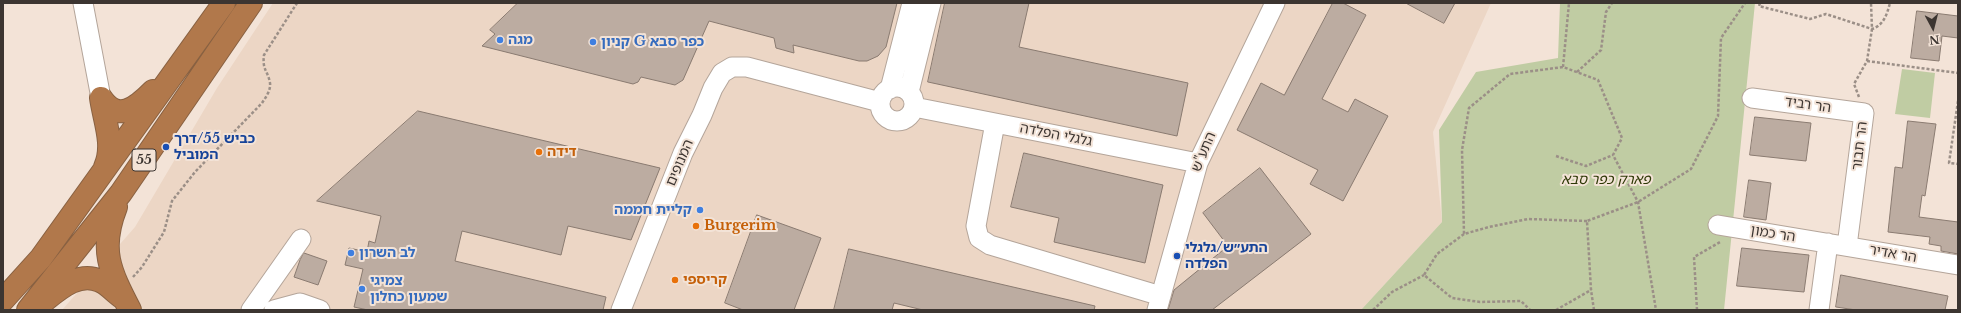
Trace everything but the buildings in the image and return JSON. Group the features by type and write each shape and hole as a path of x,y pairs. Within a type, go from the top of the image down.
{"highway":[{"name":"55","path":"3,300 40,258 224,3"},
{"name":"55","path":"28,310 121,193 251,3"},
{"path":"101,98 107,107 116,111 128,110 140,104 185,59"},
{"path":"100,176 109,158 110,146 101,98"},
{"path":"121,193 107,234 108,257 112,273 125,299"},
{"path":"32,310 63,286 82,278 100,280 125,299"}],"street":[{"path":"83,3 101,98"},
{"path":"912,3 885,95 883,113 892,120 903,120 908,117 931,3"},
{"name":"התע\"ש","path":"1159,303 1198,163 1275,3"},
{"name":"המנופים","path":"624,309 683,152 702,115 712,88 722,74 732,67 747,67 885,95"},
{"path":"885,95 900,87 912,100"},
{"name":"הר רביד","path":"1752,98 1864,113"},
{"name":"גלגלי הפלדה","path":"912,100 995,123 1198,163"},
{"name":"הר תבור","path":"1847,246 1864,113"},
{"path":"995,123 976,226 979,238 990,245 1159,303"},
{"name":"הר כמון","path":"1718,225 1828,243"},
{"path":"251,310 301,239"},
{"path":"1819,310 1828,243"},
{"name":"הר אדיר","path":"1828,243 1958,265"},
{"path":"274,310 300,303 320,310"}],"path":[{"path":"125,299 142,267 164,232 172,201 195,172 262,103 269,90 270,82 263,65 264,55 297,3"},
{"path":"1563,67 1568,3"},
{"path":"1577,72 1601,50 1606,12 1612,3"},
{"path":"1373,310 1392,292 1424,275 1437,254 1464,234 1528,219 1587,221 1638,202 1691,169 1718,116 1721,38 1745,3"},
{"path":"1760,3 1759,6 1810,19 1826,14 1872,29 1879,27 1886,15 1890,3"},
{"name":"הר תבור","path":"1864,113 1854,84 1867,61 1872,29 1871,3"},
{"path":"1867,61 1958,73"},
{"path":"1464,234 1462,150 1469,108 1510,74 1563,67 1598,80 1622,138 1613,155 1586,166 1556,156"},
{"path":"1958,101 1949,163 1958,164"},
{"path":"1613,155 1638,202 1656,310"},
{"path":"1587,221 1591,290 1594,310"},
{"path":"1697,310 1694,257 1721,241 1718,225"},
{"path":"1424,275 1452,298 1480,302 1522,301 1530,310"},
{"path":"1556,310 1591,290"}],"shaded area":[{"path":"273,3 1491,3 1433,132 1442,222 1361,310 62,310 135,227 217,88"}],"green space":[{"name":"פארק כפר סבא","path":"1560,3 1755,3 1724,310 1361,310 1442,222 1439,130 1476,72 1558,58"},
{"path":"1902,69 1935,73 1930,118 1895,114"}],"place":[{"name":"מגה","path":"500,40"},
{"name":"קניון G כפר סבא","path":"593,42"},
{"name":"כביש 55/דרך המוביל","path":"166,147"},
{"name":"דידה","path":"539,152"},
{"name":"קליית חממה","path":"700,210"},
{"name":"Burgerim","path":"696,226"},
{"name":"לב השרון","path":"351,253"},
{"name":"התע״ש/גלגלי הפלדה","path":"1177,256"},
{"name":"קריספי","path":"675,280"},
{"name":"צמיגי שמעון כחלון","path":"362,289"}]}
